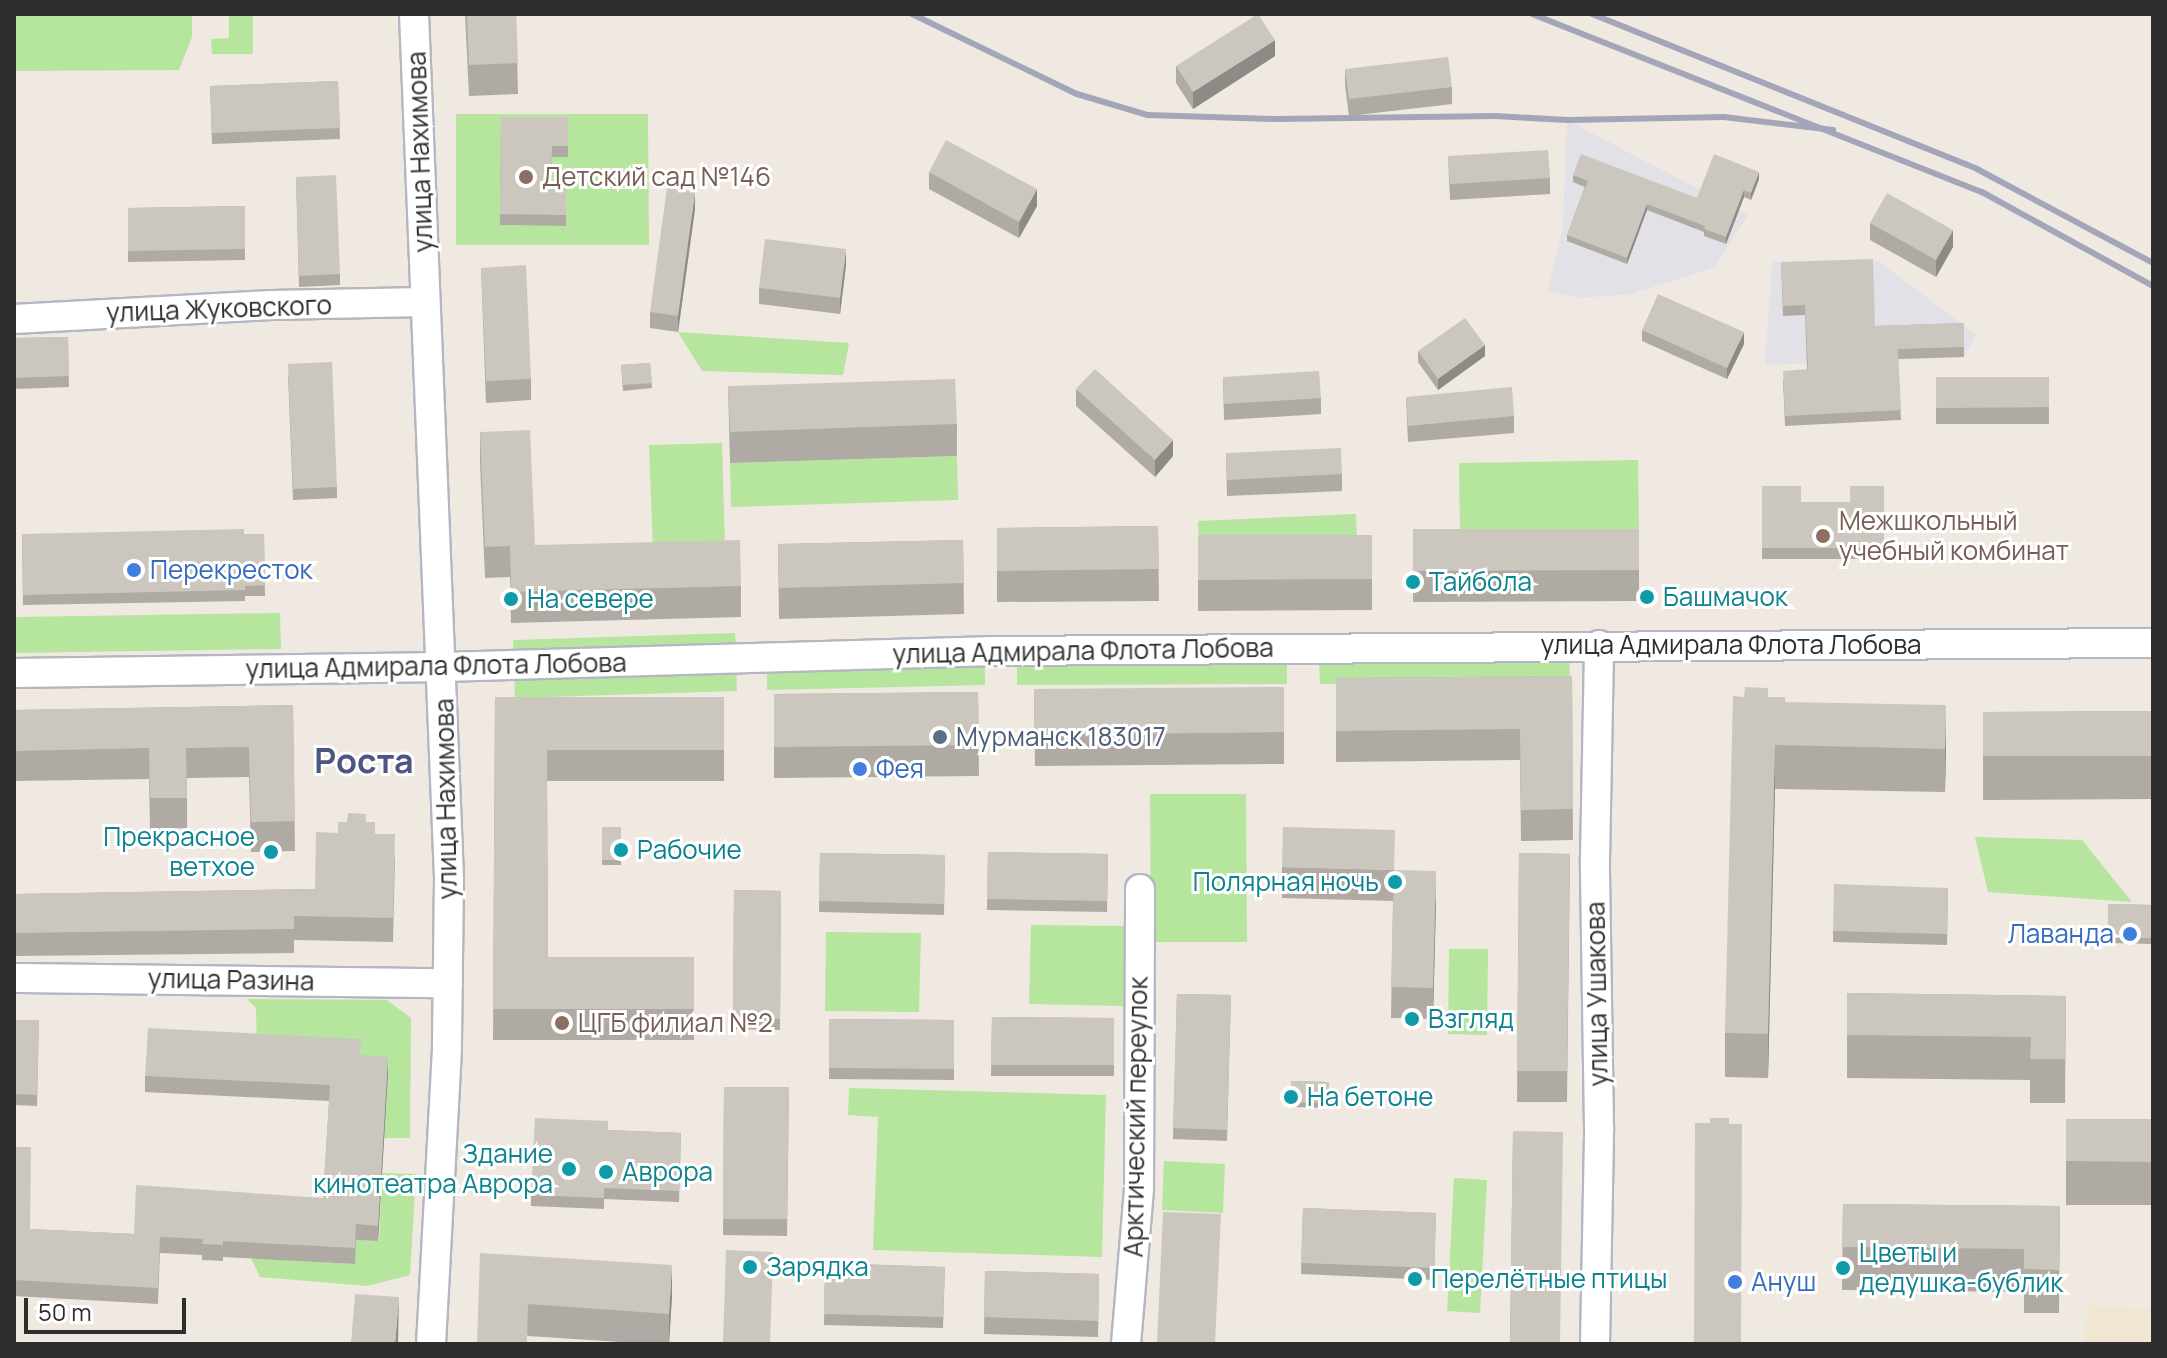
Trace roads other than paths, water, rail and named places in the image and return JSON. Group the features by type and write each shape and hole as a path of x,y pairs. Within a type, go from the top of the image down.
{"street":[{"name":"улица Нахимова","path":"414,14 424,302 443,667 448,983 431,1344"},
{"name":"улица Жуковского","path":"14,319 271,305 424,302"},
{"name":"улица Адмирала Флота Лобова","path":"14,673 443,667 980,651 2153,643"},
{"name":"улица Ушакова","path":"1595,1344 1599,1127 1595,859 1599,645"},
{"name":"Арктический переулок","path":"1126,1344 1139,1188 1140,889"},
{"name":"улица Разина","path":"14,978 448,983"}],"railway":[{"path":"912,14 1077,94 1148,115 1277,119 1724,117 1833,130"},
{"path":"1532,14 1982,192 2153,286"},
{"path":"1592,14 1977,169 2153,263"}],"place":[{"name":"Детский сад №146","path":"526,177"},
{"name":"Межшкольный учебный комбинат","path":"1823,536"},
{"name":"Перекресток","path":"134,570"},
{"name":"Тайбола","path":"1413,582"},
{"name":"Башмачок","path":"1647,597"},
{"name":"На севере","path":"511,599"},
{"name":"Мурманск 183017","path":"940,737"},
{"name":"Фея","path":"860,769"},
{"name":"Рабочие","path":"621,850"},
{"name":"Прекрасное ветхое","path":"271,852"},
{"name":"Полярная ночь","path":"1395,882"},
{"name":"Лаванда","path":"2130,934"},
{"name":"Взгляд","path":"1412,1019"},
{"name":"ЦГБ филиал №2","path":"562,1023"},
{"name":"На бетоне","path":"1291,1097"},
{"name":"Здание кинотеатра Аврора","path":"569,1169"},
{"name":"Аврора","path":"606,1172"},
{"name":"Зарядка","path":"750,1267"},
{"name":"Цветы и дедушка-бублик","path":"1843,1268"},
{"name":"Перелётные птицы","path":"1415,1279"},
{"name":"Ануш","path":"1735,1282"}],"district":[{"name":"Роста","path":"364,761"}]}
